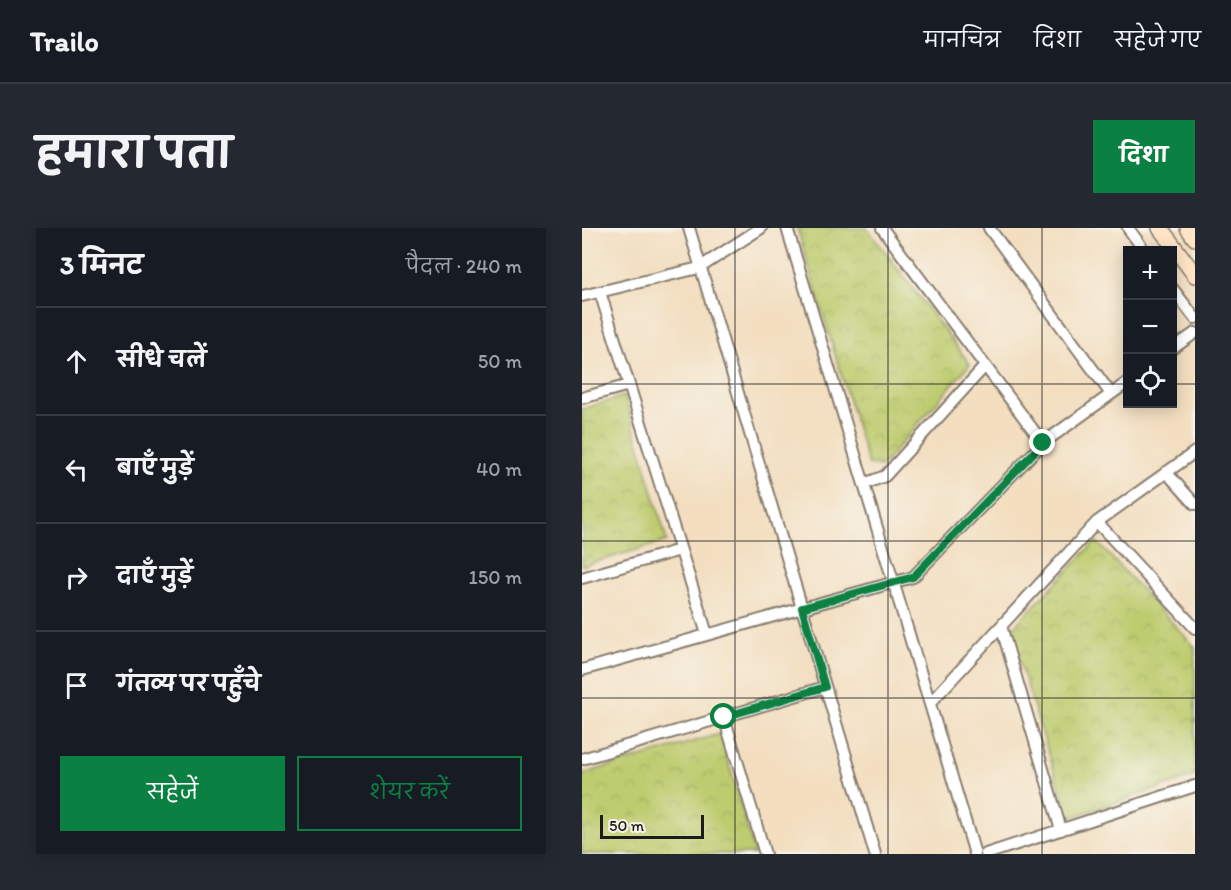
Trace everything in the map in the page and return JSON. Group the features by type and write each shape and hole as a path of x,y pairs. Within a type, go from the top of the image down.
{"street":[{"path":"688,228 875,854"},
{"path":"582,296 699,268 761,228"},
{"path":"787,228 975,854"},
{"path":"882,228 1043,443"},
{"path":"989,228 1111,394"},
{"path":"1128,228 1141,246"},
{"path":"1160,228 1195,275"},
{"path":"1188,228 1195,238"},
{"path":"600,292 707,634"},
{"path":"1177,293 1195,318"},
{"path":"1177,346 1195,333"},
{"path":"864,484 885,476 985,366"},
{"path":"582,398 629,385"},
{"path":"582,670 913,577 1043,443 1123,386"},
{"path":"930,703 1097,522 1195,452"},
{"path":"1166,472 1195,504"},
{"path":"1097,522 1195,628"},
{"path":"582,578 680,550"},
{"path":"1001,626 1060,830"},
{"path":"582,759 825,687"},
{"path":"724,717 765,854"},
{"path":"986,854 1195,786"}],"green space":[{"path":"797,228 867,228 970,364 881,467 868,464"},
{"path":"625,396 667,541 582,566 582,409"},
{"path":"1096,541 1195,647 1195,776 1069,818 1010,631"},
{"path":"720,734 755,854 582,854 582,774"}],"route":[{"path":"724,717 825,687 802,608 913,577 1043,443"}]}
